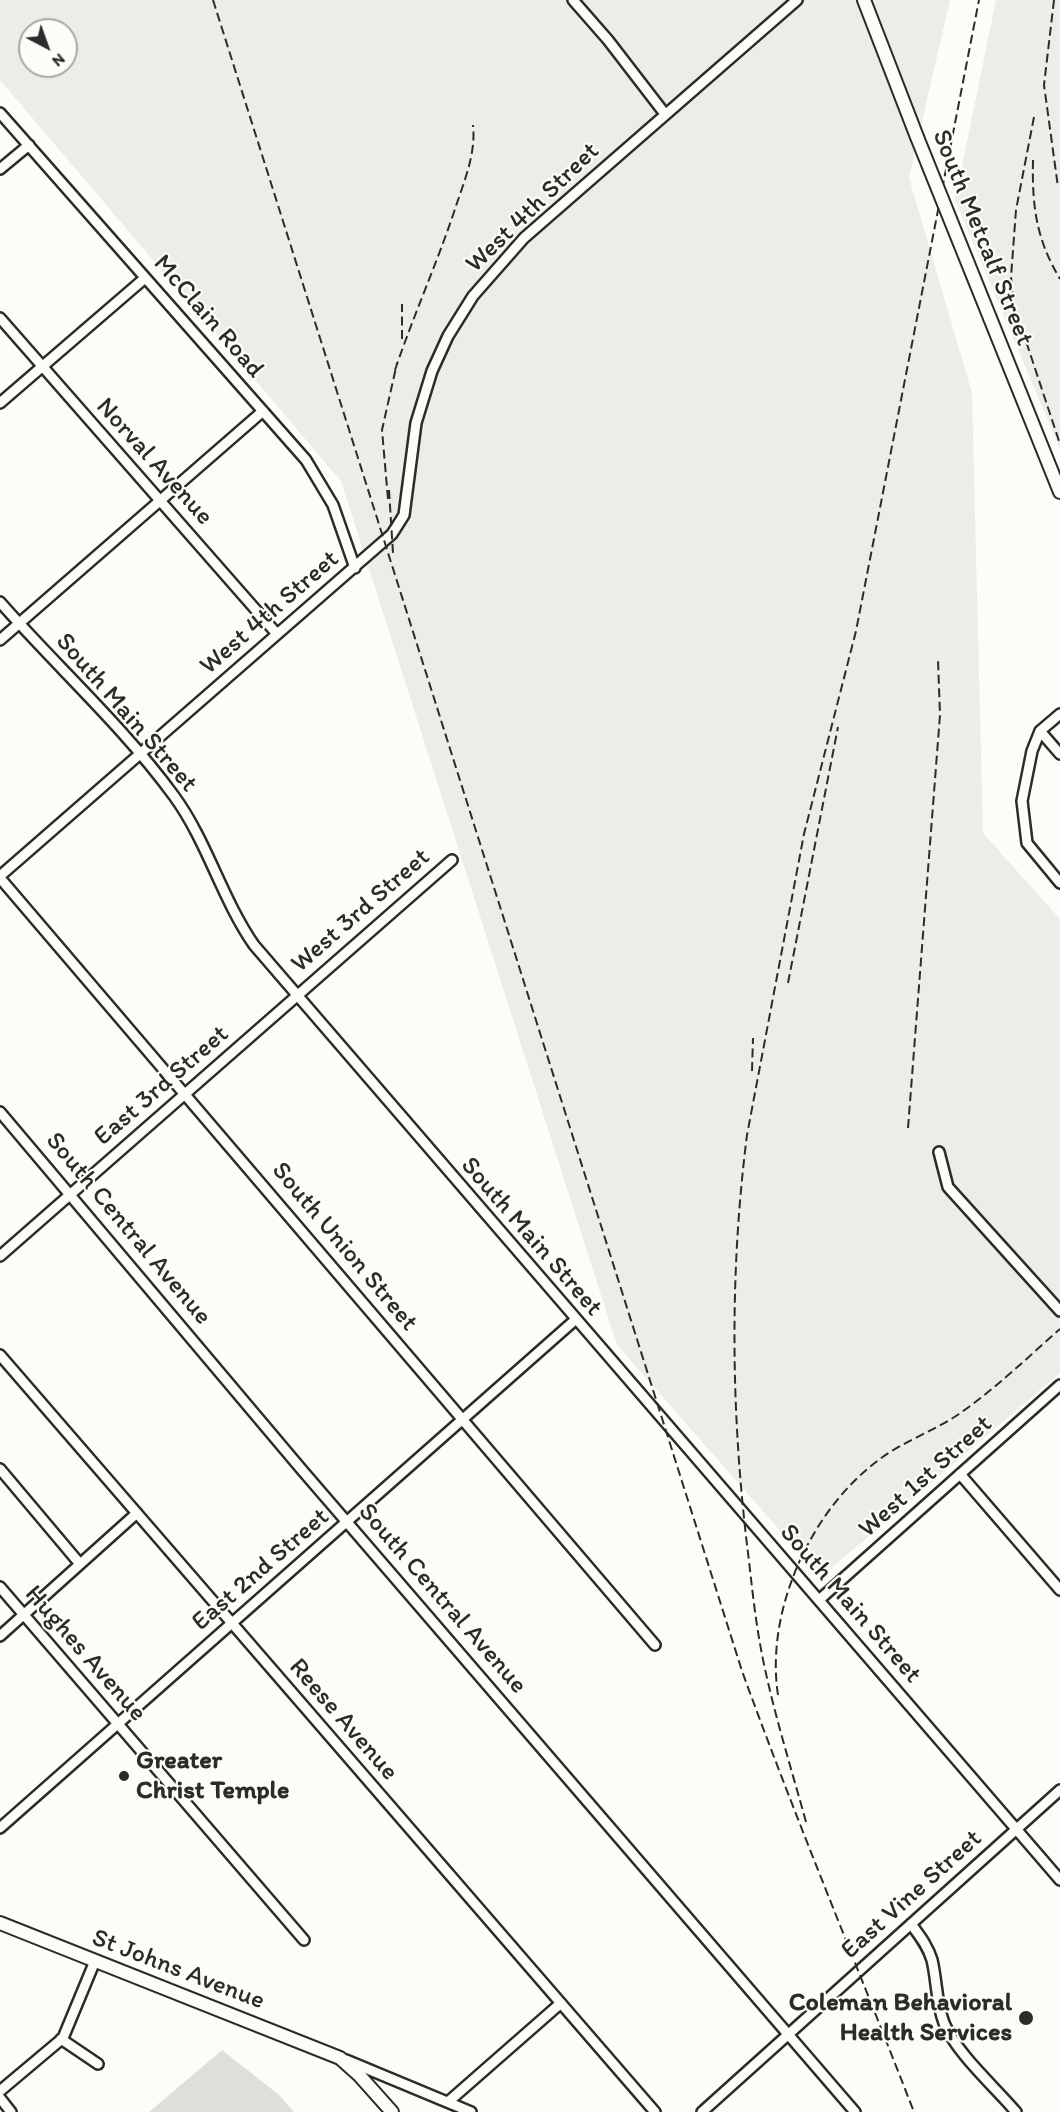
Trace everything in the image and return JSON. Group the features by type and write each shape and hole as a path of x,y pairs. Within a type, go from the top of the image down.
{"main road":[{"name":"South Metcalf Street","path":"864,0 1060,492"},
{"name":"St Johns Avenue","path":"0,1923 340,2058"},
{"path":"340,2058 359,2075 392,2112"}],"street":[{"path":"573,0 608,40 664,114"},
{"name":"West 4th Street","path":"0,877 355,568 400,524 406,498 416,423 426,391 448,336 473,296 524,238 797,0"},
{"name":"McClain Road","path":"0,113 306,460 326,492 355,568"},
{"path":"0,169 29,145"},
{"path":"0,403 145,278"},
{"name":"Norval Avenue","path":"0,318 277,634"},
{"path":"0,640 263,411"},
{"name":"South Main Street","path":"0,602 140,753 175,797 238,921 254,945 1060,1881"},
{"path":"1060,714 1040,731 1022,801 1022,818 1027,843 1060,883"},
{"path":"1040,731 1060,754"},
{"name":"West 3rd Street","path":"297,994 452,860"},
{"name":"South Union Street","path":"0,877 62,953 185,1093 655,1645"},
{"name":"East 3rd Street","path":"0,1256 297,994"},
{"name":"South Central Avenue","path":"0,1112 348,1522 855,2112"},
{"path":"939,1152 948,1187 1060,1311"},
{"name":"East 2nd Street","path":"0,1828 575,1320"},
{"name":"Reese Avenue","path":"0,1355 655,2112"},
{"name":"West 1st Street","path":"819,1600 1060,1385"},
{"path":"0,1469 80,1564"},
{"path":"960,1474 1060,1590"},
{"path":"0,1635 137,1513"},
{"name":"Hughes Avenue","path":"0,1587 304,1940"},
{"name":"East Vine Street","path":"702,2112 1060,1790"},
{"path":"911,1924 932,1959 938,2006 945,2025 960,2047 1016,2112"},
{"path":"0,2091 61,2039 95,1961"},
{"path":"448,2103 561,2003"},
{"path":"61,2039 98,2064"},
{"path":"340,2058 471,2112"},
{"path":"0,2098 11,2112"}],"shaded area":[{"path":"0,0 950,0 909,178 972,393 983,833 1060,919 1060,1373 821,1577 617,1345 341,481 0,80"},
{"path":"996,0 1060,0 1060,449 955,200"},
{"path":"222,2050 278,2094 294,2112 149,2112"}],"railway":[{"path":"213,0 742,1671 914,2112"},
{"path":"806,1822 762,1656 743,1508 734,1348 741,1188 747,1135 804,834 856,631 979,0"},
{"path":"1054,0 1044,85 1058,187"},
{"path":"1034,117 1016,210 1011,277 1013,300 1060,444"},
{"path":"395,370 442,247 466,176 473,146 473,125"},
{"path":"1033,160 1033,192 1037,222 1046,250 1060,279"},
{"path":"402,304 402,339"},
{"path":"388,499 382,430 397,363"},
{"path":"389,490 393,553"},
{"path":"908,1128 940,715 938,660"},
{"path":"788,983 838,727"},
{"path":"752,1071 753,1038"},
{"path":"778,1695 776,1663 779,1630 786,1597 798,1564 814,1533 833,1505 855,1480 880,1459 959,1414 998,1384 1060,1329"}],"place":[{"name":"Greater Christ Temple","path":"124,1776"},
{"name":"Coleman Behavioral Health Services","path":"1026,2018"}]}
